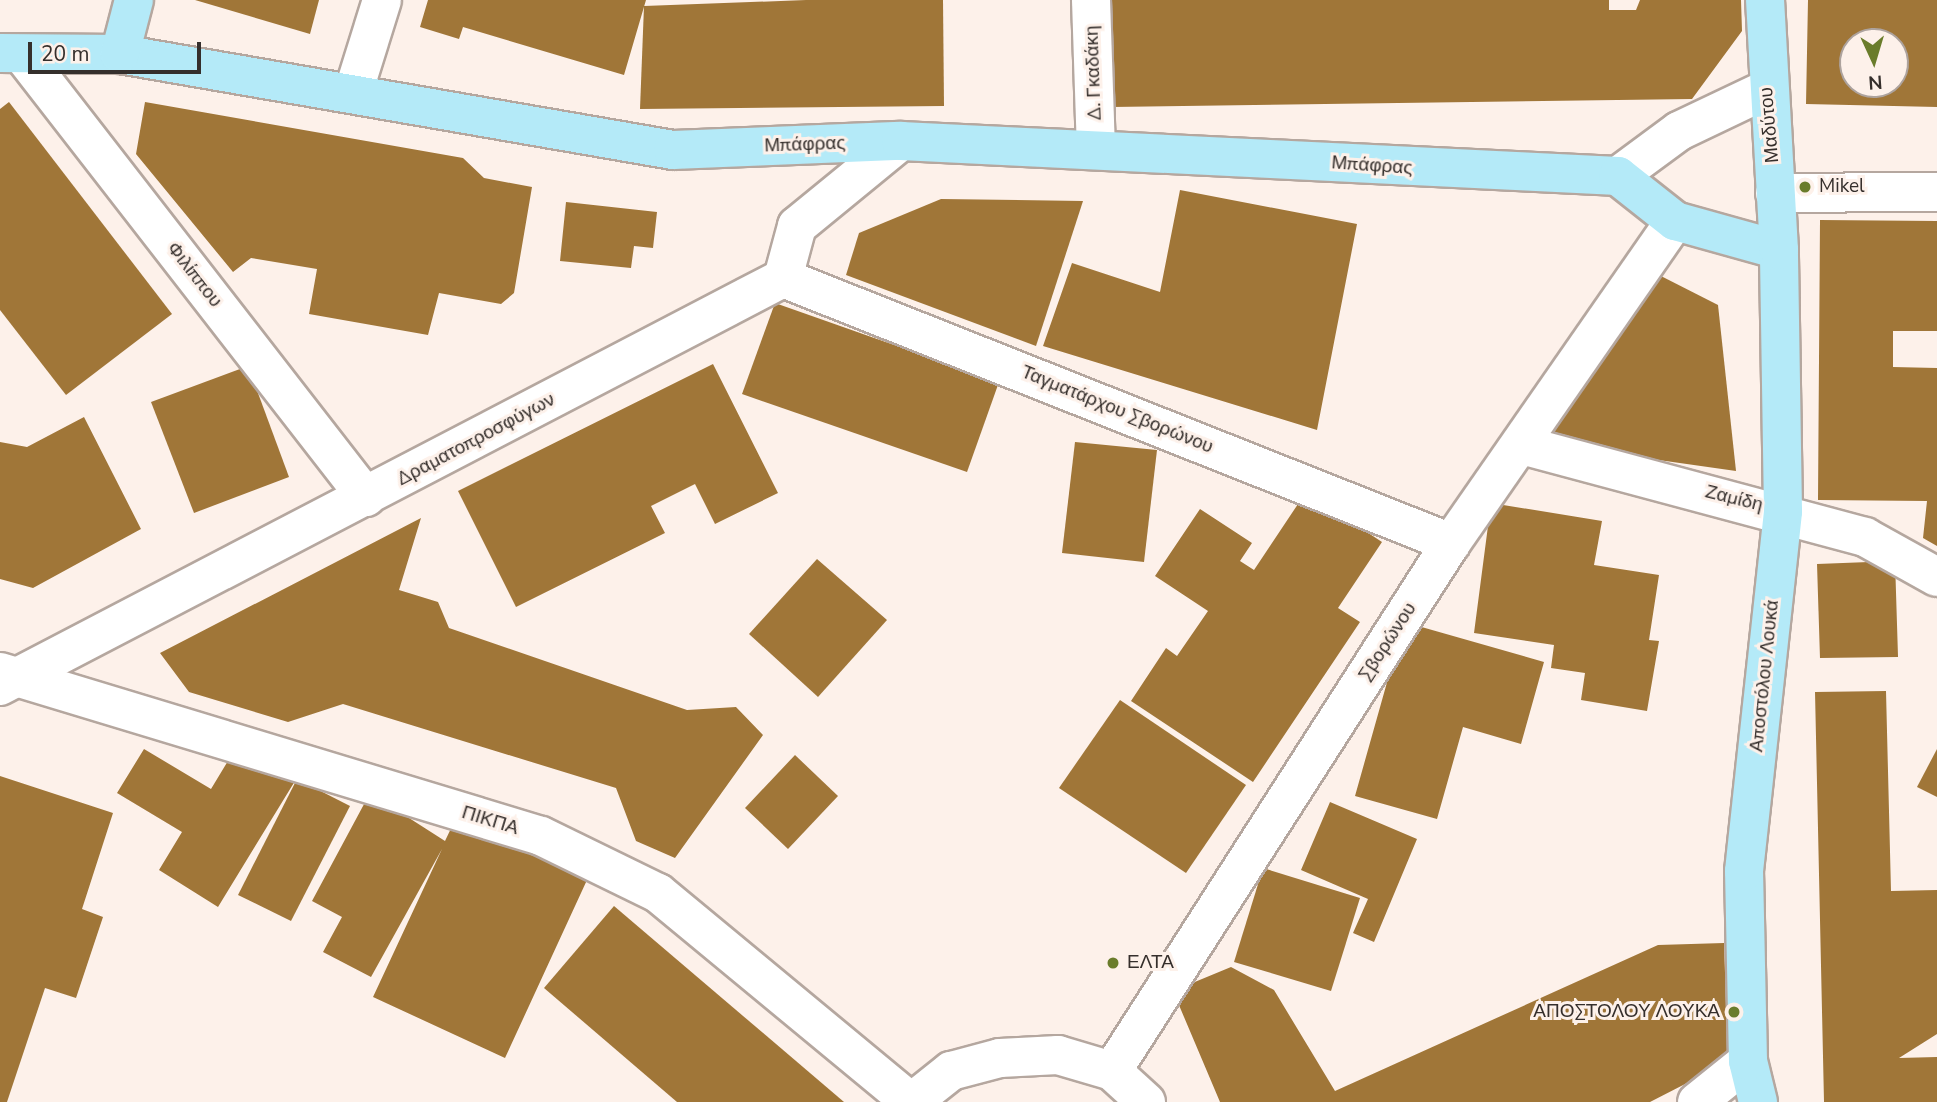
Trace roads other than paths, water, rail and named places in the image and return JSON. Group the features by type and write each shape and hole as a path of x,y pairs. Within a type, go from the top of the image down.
{"street":[{"path":"120,54 134,0"},
{"path":"354,90 382,0"},
{"name":"Δ. Γκαδάκη","path":"1091,0 1096,147"},
{"name":"Μαδύτου","path":"1765,0 1767,89 1779,250"},
{"name":"Μπάφρας","path":"11,54 120,54 354,90 649,148 901,141 1096,147 1502,175 1618,176"},
{"name":"Φιλίππου","path":"11,54 366,497"},
{"path":"1767,89 1679,131 1618,176 1675,221 1779,250"},
{"path":"783,278 797,226 901,141"},
{"path":"1775,193 1937,192"},
{"name":"Σβορώνου","path":"1112,1070 1451,543 1522,445 1675,221"},
{"name":"Αποστόλου Λουκά","path":"1758,1102 1748,1061 1744,871 1783,511 1779,250"},
{"name":"Δραματοπροσφύγων","path":"4,678 366,497 783,278"},
{"name":"Ταγματάρχου Σβορώνου","path":"783,278 1451,543"},
{"name":"Ζαμίδη","path":"1522,445 1783,511 1865,537 1937,577"},
{"path":"0,716 4,678"},
{"name":"ΠΙΚΠΑ","path":"4,678 541,836 658,893 742,956 912,1102"},
{"path":"912,1102 951,1071 1000,1058 1058,1055 1112,1070 1146,1102"},
{"path":"1697,1102 1748,1061"}],"place":[{"name":"Mikel","path":"1805,187"},
{"name":"ΕΛΤΑ","path":"1113,963"},
{"name":"ΑΠΟΣΤΟΛΟΥ ΛΟΥΚΑ","path":"1734,1012"}]}
